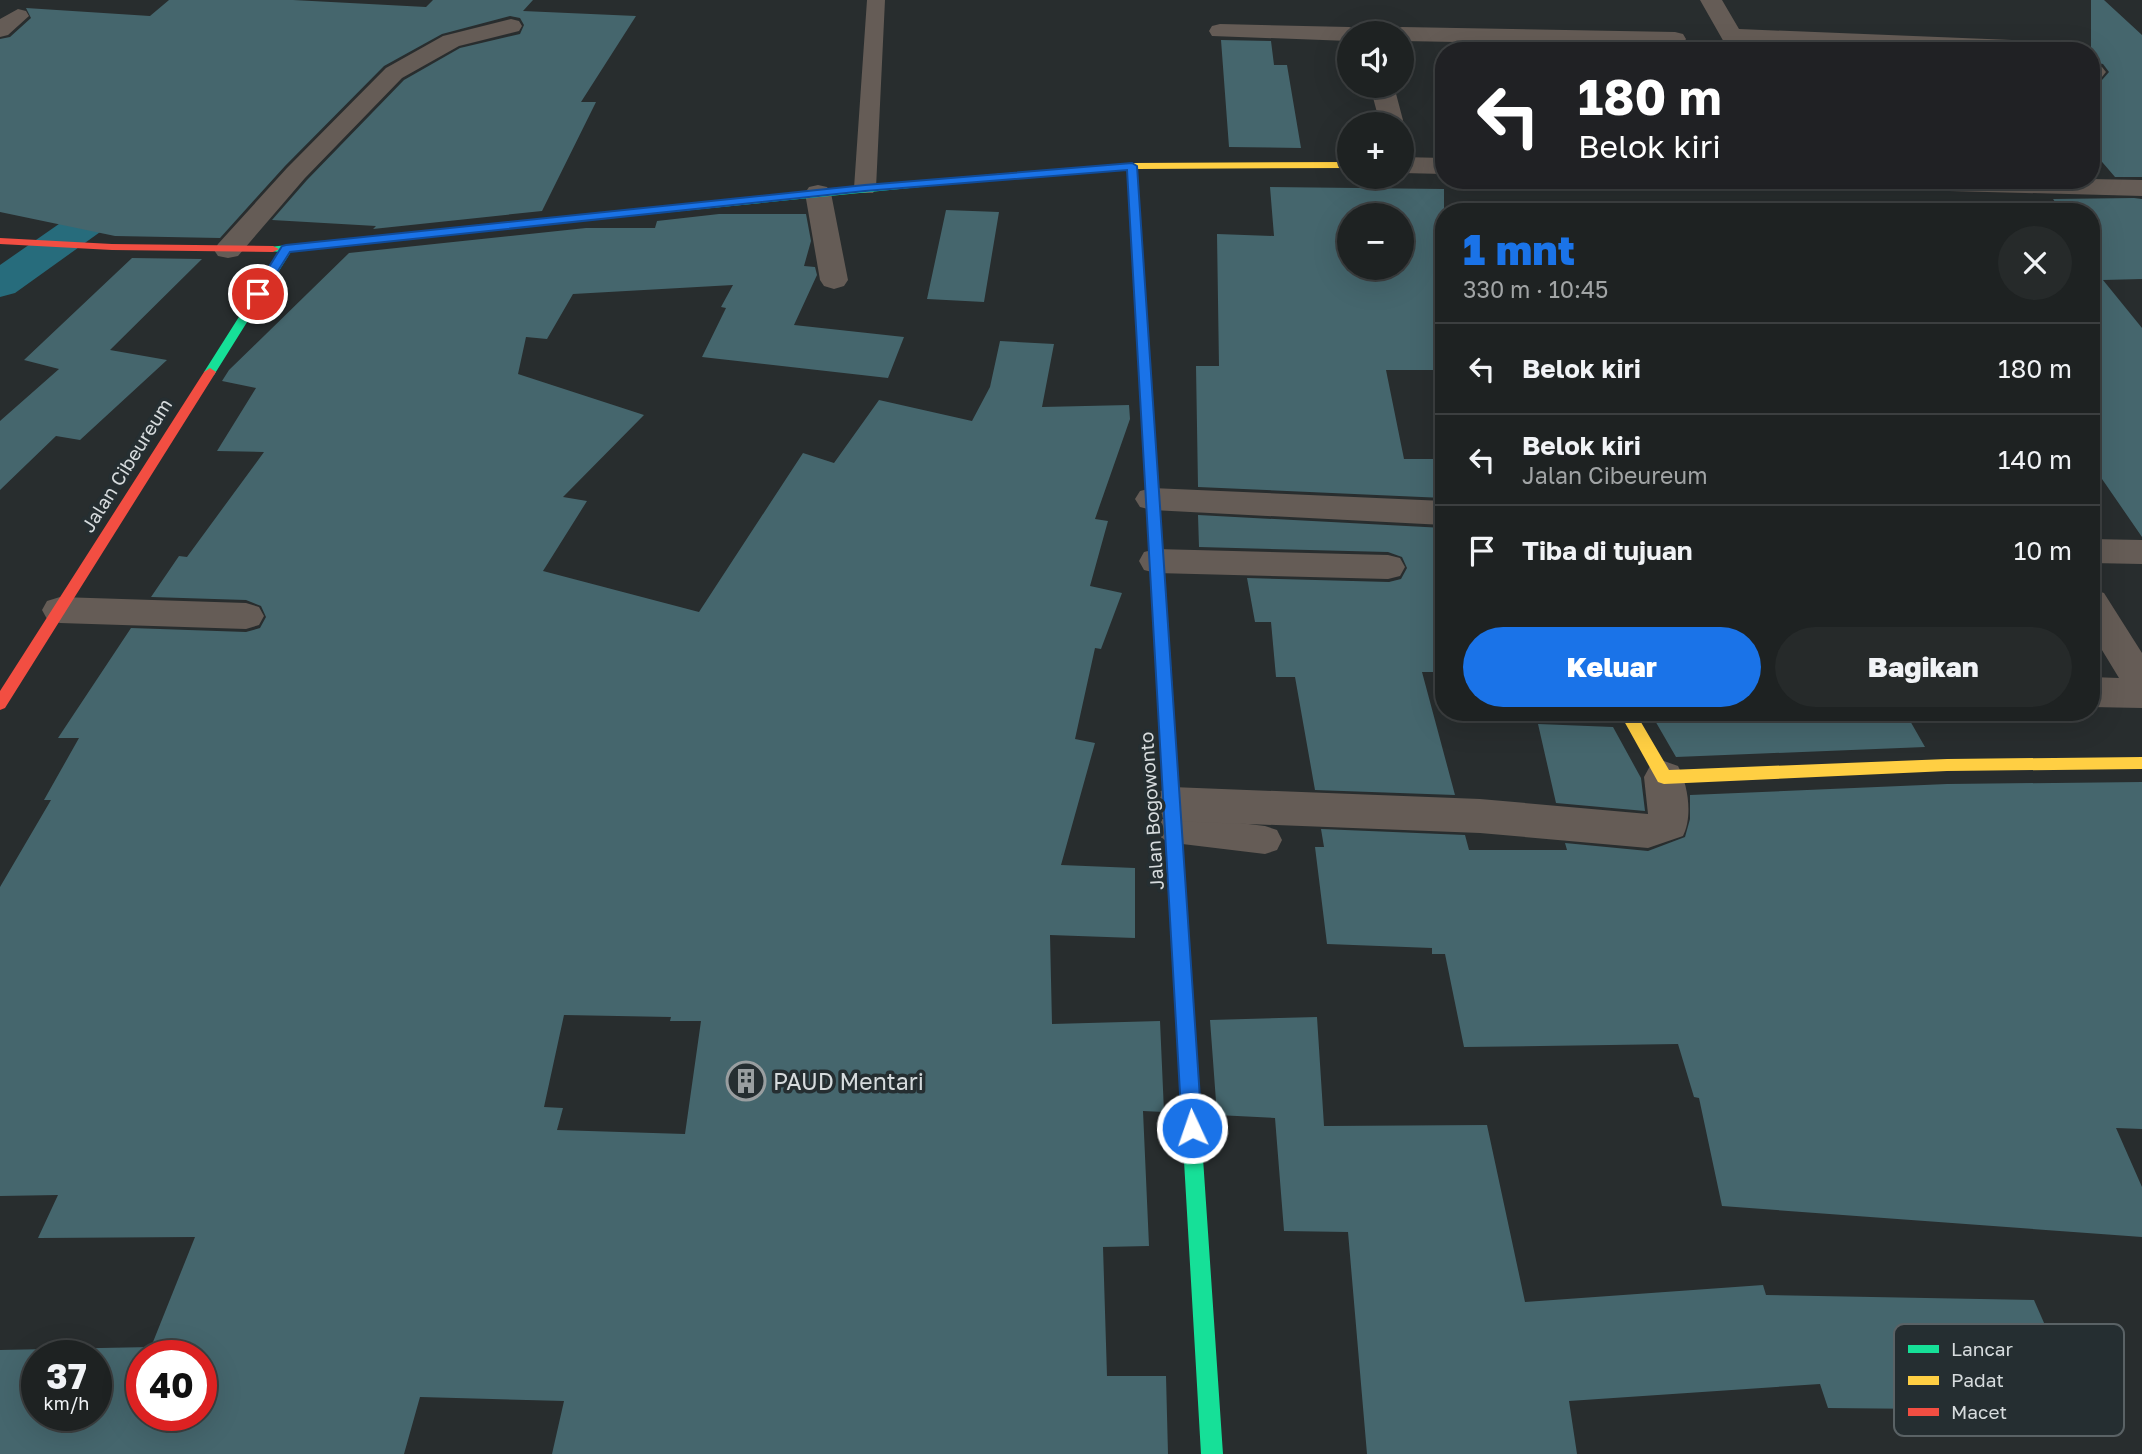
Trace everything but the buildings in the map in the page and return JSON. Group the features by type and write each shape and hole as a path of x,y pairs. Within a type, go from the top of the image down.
{"street":[{"path":"1711,0 1735,42"},
{"path":"0,30 18,16"},
{"path":"228,250 296,173 394,74 451,41 511,26"},
{"path":"1220,31 1337,34"},
{"path":"1414,34 1675,38"},
{"path":"0,241 228,250 286,248 865,188 1132,166 1337,165"},
{"path":"1414,165 1435,166"},
{"name":"Jalan Bogowonto","path":"1132,166 1212,1454"},
{"path":"2100,188 2142,188"},
{"path":"818,193 834,280"},
{"name":"Jalan Cibeureum","path":"0,704 286,248"},
{"path":"1152,499 1435,513"},
{"path":"2100,551 2142,552"},
{"path":"1157,561 1388,567"},
{"path":"60,610 246,616"},
{"path":"2100,616 2142,684"},
{"path":"2100,692 2142,693"},
{"path":"1173,817 1480,816 1648,831 1670,824 1664,776 1632,721"},
{"path":"1664,776 1947,765 2142,763"}],"lane":[{"path":"865,188 876,0"},
{"path":"1173,817 1265,840"}],"waterway":[{"path":"0,284 142,184"}],"traffic: fast":[{"path":"273,249 996,177"},
{"path":"210,372 287,249"},
{"path":"1186,1040 1212,1454"}],"traffic: slow":[{"path":"996,177 1132,166 1337,165"},
{"path":"1132,166 1165,695"},
{"path":"1632,721 1664,777 1947,765 2142,763"}],"traffic: jam":[{"path":"0,241 112,247 273,249"},
{"path":"0,704 210,372"},
{"path":"1165,695 1186,1040"}],"place":[{"name":"PAUD Mentari","path":"746,1081"}],"route":[{"path":"258,294 286,248 865,188 1132,166 1192,1128"}]}
